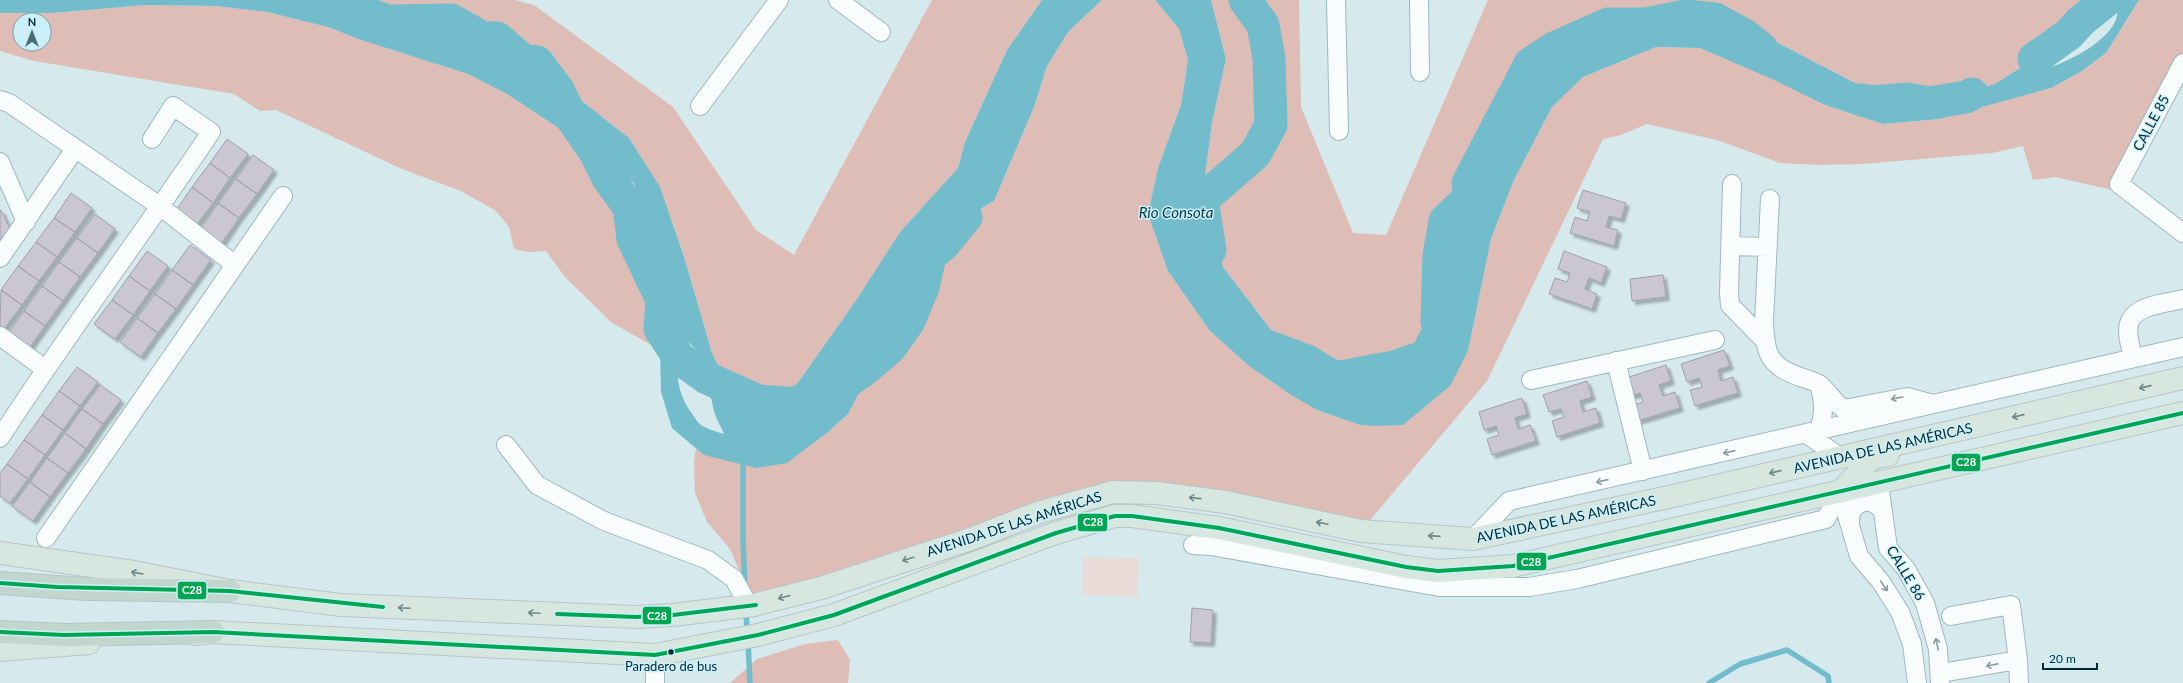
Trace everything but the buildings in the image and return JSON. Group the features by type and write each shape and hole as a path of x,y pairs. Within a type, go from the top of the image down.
{"highway":[{"name":"AVENIDA DE LAS AMÉRICAS","path":"0,583 86,589 230,591"},
{"name":"AVENIDA DE LAS AMÉRICAS","path":"0,632 64,635 213,632"}],"main road":[{"name":"AVENIDA DE LAS AMÉRICAS","path":"230,591 341,605 628,617 673,615 749,606 821,588 971,539 1040,512 1112,492 1156,493 1225,502 1360,531 1473,539 1669,498 2183,378"},
{"name":"AVENIDA DE LAS AMÉRICAS","path":"213,632 655,655 758,635 834,615 1056,533 1115,516 1132,516 1219,528 1400,566 1438,571 1513,566 1879,484 2183,413"},
{"path":"1840,492 1872,458 1912,450 1921,439"},
{"path":"1840,457 1879,484"},
{"path":"0,554 134,572 230,591"},
{"path":"0,650 213,632"}],"street":[{"path":"700,106 779,0"},
{"path":"838,0 881,32"},
{"path":"1336,0 1339,131"},
{"path":"1419,0 1420,72"},
{"name":"CALLE 85","path":"2183,62 2119,184 2183,233"},
{"path":"0,100 9,103 161,207 235,265"},
{"path":"0,438 45,369 161,207 211,132 173,106 152,138"},
{"path":"0,258 75,149"},
{"path":"0,162 26,222"},
{"path":"1732,184 1730,305 1765,341"},
{"path":"46,538 283,196"},
{"path":"1770,199 1764,321 1765,341 1769,354 1775,365 1784,372 1819,384 1844,409 1907,397 1935,404"},
{"path":"1730,246 1768,247"},
{"path":"2133,358 2129,335 2129,322 2138,311 2183,299"},
{"path":"0,336 45,369"},
{"path":"1531,380 1715,340"},
{"path":"1473,539 1509,501 1813,433 2133,358 2183,348"},
{"path":"1616,361 1643,471"},
{"path":"1813,433 1824,409 1819,384"},
{"path":"1813,433 1840,457"},
{"path":"506,445 537,484 604,521 708,560 734,579 749,606"},
{"name":"CALLE 86","path":"1879,484 1888,548 1906,569 1925,603 1938,649 1941,678"},
{"path":"1193,545 1211,546 1438,587 1529,587 1577,580 1826,519 1840,492"},
{"name":"CALLE 86","path":"1840,492 1859,556 1881,582 1900,612 1912,644 1916,683"},
{"path":"1850,523 1852,510 1859,503 1872,502 1883,510"},
{"path":"1951,616 2011,605 2018,660 2019,683"},
{"path":"655,655 655,683"},
{"path":"1941,678 2018,660"}],"shaded area":[{"path":"378,0 515,0 534,5 673,107 756,230 794,255 932,0 1042,0 1007,50 965,142 958,168 900,232 857,299 797,384 758,401 729,389 712,353 685,260 660,188 629,138 574,95 524,61 483,38"},
{"path":"1102,0 1155,0 1179,29 1188,60 1181,105 1158,168 1148,214 1168,271 1210,331 1249,366 1291,395 1317,410 1360,425 1403,425 1468,351 1491,239 1513,182 1552,107 1583,77 1656,47 1700,48 1775,80 1825,105 1883,124 1939,119 2051,88 2082,71 2106,53 2139,0 2183,0 2183,63 2112,190 2056,177 2033,180 2023,146 1992,153 1863,164 1821,165 1780,163 1717,140 1647,124 1621,135 1603,139 1487,381 1361,531 1113,492 754,605 730,549 707,522 695,493 694,461 696,449 704,455 786,463 828,432 848,414 930,256 966,217 994,201 1034,107 1047,66 1068,32"},
{"path":"1211,0 1299,0 1301,107 1353,233 1386,235 1488,0 2094,0 2037,57 1995,84 1929,103 1878,92 1853,82 1774,41 1745,28 1685,16 1653,13 1634,16 1608,24 1554,48 1514,93 1485,154 1456,236 1439,331 1426,356 1369,386 1335,378 1291,356 1210,250 1202,200 1212,122 1226,59"},
{"path":"145,5 216,6 267,12 328,27 361,40 468,74 507,94 595,152 634,183 662,300 660,350 611,322 565,277 546,251 529,252 514,249 509,227 496,211 461,191 402,169 276,110 260,111 234,94 34,61 0,51 0,13 12,13 12,52 52,52 52,13"},
{"path":"1083,557 1139,558 1138,597 1082,595"},
{"path":"838,640 850,660 848,683 730,683 757,659 805,644"}],"water":[{"path":"0,0 378,0 483,38 524,61 574,95 629,138 660,187 685,260 712,353 729,389 758,401 797,384 857,299 900,232 958,168 965,142 1007,50 1042,0 1102,0 1068,32 1047,66 1034,107 994,201 966,217 930,256 848,414 828,432 787,463 756,468 704,455 672,428 661,392 660,350 662,300 634,183 595,152 507,94 468,74 361,40 328,27 267,12 216,6 145,5 53,13 0,13","holes":["687,341 699,356 706,374 715,414 724,434 700,424 687,407 680,389 678,379 679,360"]},
{"name":"Rio Consota","path":"1155,0 1211,0 1226,59 1212,122 1202,200 1210,250 1291,356 1335,378 1369,386 1426,356 1439,331 1456,236 1485,154 1530,64 1554,48 1608,24 1634,16 1653,13 1685,16 1745,28 1774,41 1853,82 1878,92 1929,103 1995,84 2037,57 2094,0 2107,0 2081,21 2042,70 2066,61 2094,45 2106,35 2114,24 2117,12 2114,0 2139,0 2106,53 2082,71 2051,88 1939,119 1883,124 1825,105 1774,80 1700,48 1656,47 1583,77 1552,107 1513,182 1491,239 1468,351 1450,386 1403,425 1376,426 1360,425 1317,410 1291,395 1249,366 1210,331 1168,271 1148,214 1158,168 1181,105 1188,60 1179,29"}],"waterway":[{"path":"1213,291 1203,258 1210,250 1202,200 1255,154 1271,125 1269,59 1263,25 1245,0"},
{"path":"2034,59 2069,34 2081,21 2107,0"},
{"path":"1250,336 1256,342 1307,361 1335,378 1394,367 1426,356 1439,331 1437,321 1439,255 1445,221 1470,197 1468,183 1530,64 1554,48 1608,24 1646,24 1685,16 1715,19 1746,36 1762,49"},
{"path":"390,21 451,20 483,38 497,38 524,61 537,62 558,90 573,120 595,152 608,178 629,207 633,239 662,300 660,329 679,358 707,378 758,401 801,404 833,391 864,370 890,348 909,321 923,287 930,256 944,244 966,217 962,207 979,176"},
{"path":"1862,100 1872,102 1907,99 1929,103 1966,97 1972,94"},
{"path":"743,457 743,541 745,587"},
{"path":"746,609 747,633"},
{"path":"748,641 750,683"},
{"path":"1709,683 1740,664 1787,650 1828,676 1829,683"}],"transit line":[{"name":"C28","path":"0,632 64,635 213,632 655,655 758,635 834,615 1056,533 1115,516 1132,516 1219,528 1406,567 1438,571 1513,566 2183,413"},
{"name":"C28","path":"0,583 57,587 230,591 383,607"},
{"name":"C28","path":"557,614 636,617 673,615 756,605"}],"place":[{"name":"Paradero de bus","path":"671,652"}]}
